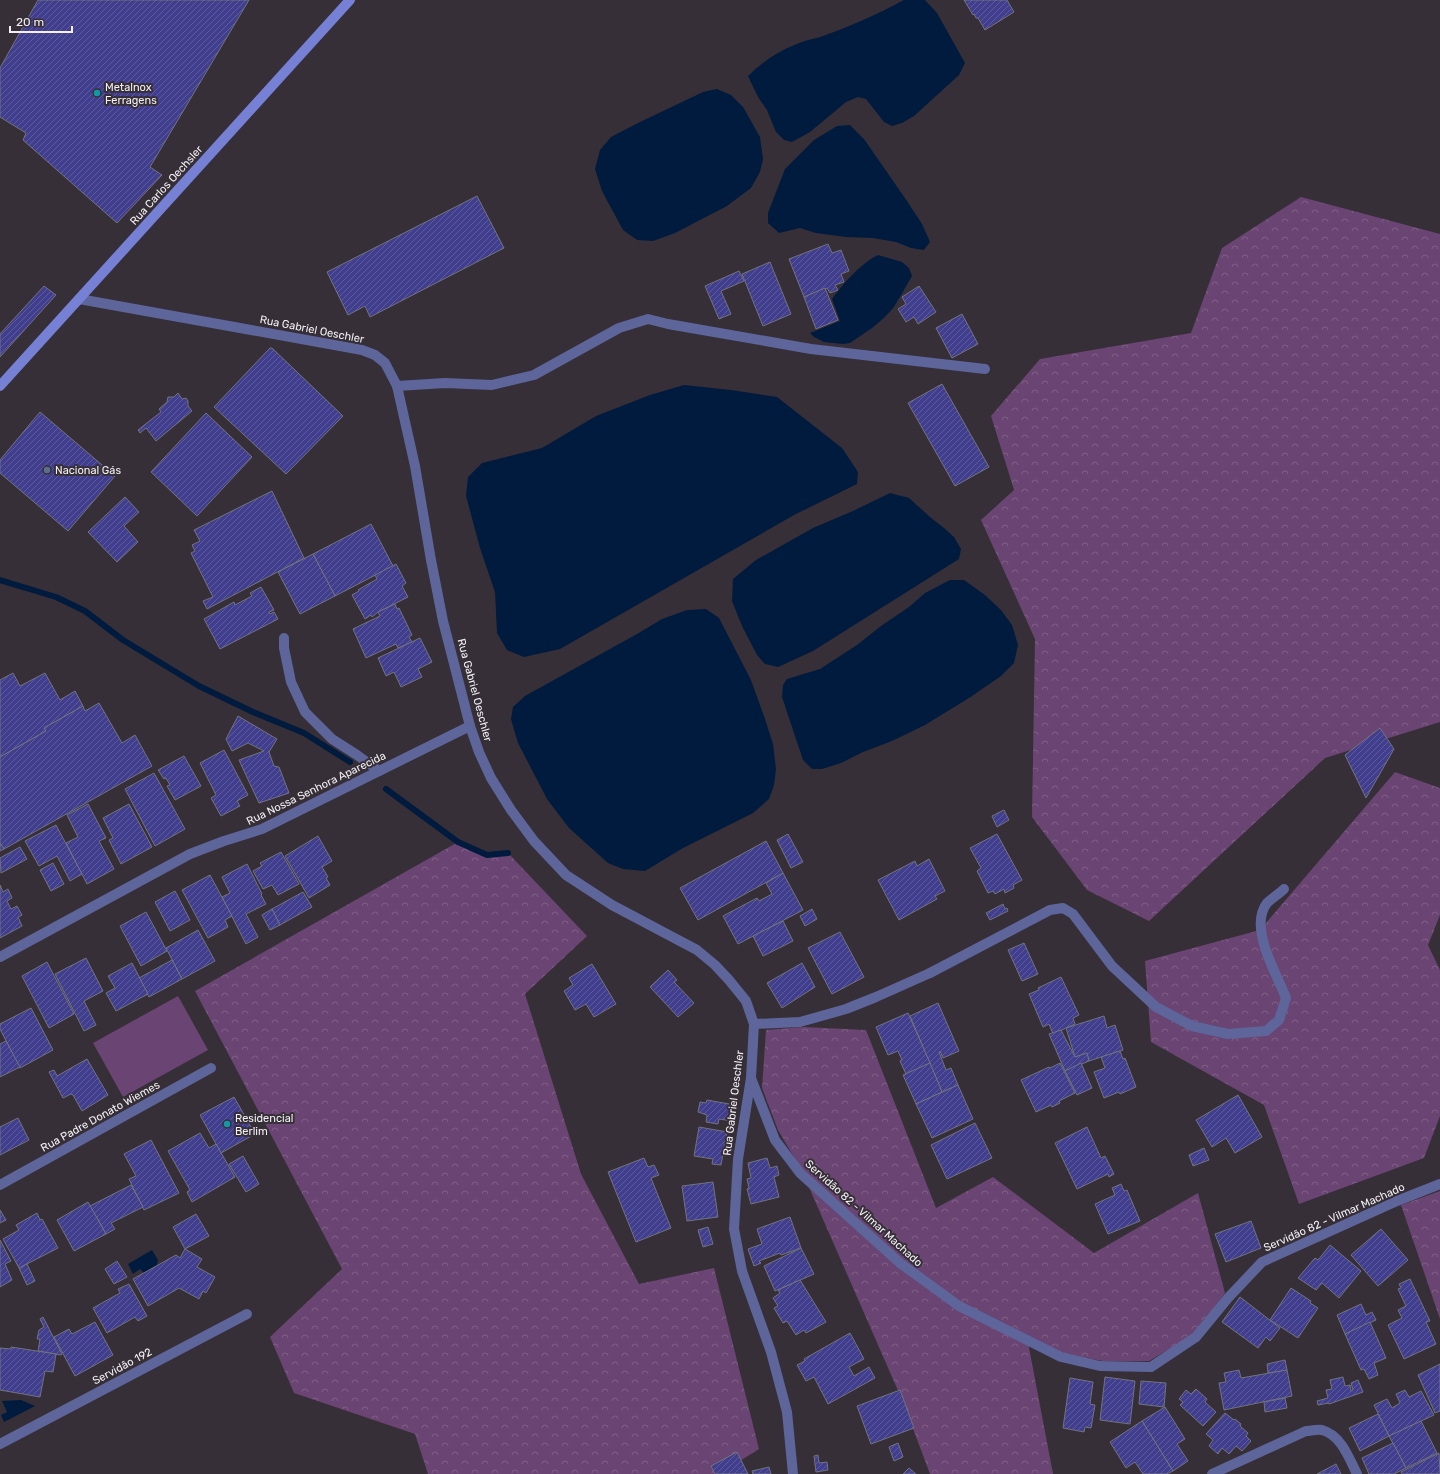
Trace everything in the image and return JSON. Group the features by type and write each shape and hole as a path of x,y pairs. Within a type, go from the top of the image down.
{"main road":[{"name":"Rua Carlos Oechsler","path":"0,386 350,0"}],"street":[{"name":"Rua Gabriel Oeschler","path":"80,299 362,350 375,355 385,363 397,386 416,474 443,620 470,726 479,752 491,778 511,810 534,841 566,874 612,905 697,950 715,965 746,1001 754,1024 751,1078 738,1158 734,1228 742,1271 771,1352 787,1412 793,1474"},
{"path":"397,386 445,384 492,385 534,375 619,328 648,319 668,324 810,348 985,369"},
{"path":"284,638 284,648 291,682 305,712 332,739 379,771"},
{"name":"Rua Nossa Senhora Aparecida","path":"0,957 190,854 262,829 470,726"},
{"path":"754,1024 800,1022 846,1009 930,973 1050,910 1063,908 1073,914 1112,966 1156,1007 1192,1026 1214,1031 1228,1034 1266,1031 1279,1020 1286,998 1268,957 1262,939 1261,919 1267,904 1284,889"},
{"name":"Rua Padre Donato Wiemes","path":"0,1185 212,1068"},
{"name":"Servidão 82 - Vilmar Machado","path":"751,1078 775,1140 800,1173 900,1263 965,1310 1061,1357 1100,1366 1151,1367 1196,1337 1228,1298 1262,1262 1397,1201 1440,1184"},
{"name":"Servidão 192","path":"4,1442 247,1314"},
{"path":"1212,1474 1306,1431 1320,1430 1332,1435 1344,1448 1357,1474"}],"green space":[{"path":"1301,197 1440,234 1440,722 1325,758 1149,921 1087,890 1032,817 1035,639 981,520 1014,490 991,416 1040,359 1191,333 1222,248"},
{"path":"1395,772 1440,788 1440,915 1428,945 1440,970 1440,1116 1424,1158 1299,1204 1264,1105 1151,1042 1145,961 1260,930"},
{"path":"458,842 487,855 508,853 587,936 525,994 581,1174 639,1284 714,1268 759,1449 719,1474 428,1474 415,1434 294,1393 270,1337 342,1269 195,991"},
{"path":"178,996 208,1050 123,1097 93,1043"},
{"path":"803,1027 866,1030 936,1208 993,1177 1094,1253 1198,1193 1225,1293 1196,1333 1149,1361 1103,1361 1063,1354 1027,1337 1053,1474 930,1474 903,1402 801,1169 778,1130 762,1088 766,1030"},
{"path":"1440,1191 1440,1319 1401,1205"}],"water":[{"path":"904,0 925,0 937,13 965,63 959,75 914,116 902,123 892,126 884,122 866,99 858,97 846,102 810,132 792,142 784,140 776,132 767,110 758,97 748,76 766,60 787,48 854,24"},
{"path":"717,89 731,95 743,107 760,137 763,159 760,172 751,188 727,206 675,233 653,241 637,240 623,230 602,191 595,169 600,150 611,137 703,92"},
{"path":"850,125 864,139 922,224 930,242 924,250 911,248 896,242 873,238 846,237 816,233 800,228 779,233 768,223 768,213 785,169 814,140 837,126"},
{"path":"878,255 902,262 909,268 912,276 894,307 872,328 850,343 843,344 824,342 814,337 810,333 840,321 832,299 859,268"},
{"path":"684,385 777,397 842,448 858,472 857,484 794,515 560,649 524,657 507,650 497,633 495,592 480,548 466,496 468,477 482,463 542,448 596,416 650,395"},
{"path":"890,493 909,498 954,537 961,549 959,559 813,651 778,667 765,664 757,655 742,626 732,601 733,579 756,560 813,528"},
{"path":"950,580 964,580 985,595 1001,610 1012,625 1018,645 1014,663 1001,676 925,725 841,763 822,769 812,769 803,760 782,697 783,685 787,679 820,669 857,645 909,607 925,593"},
{"path":"706,609 719,618 751,680 773,744 776,769 774,785 769,799 753,813 683,848 645,871 623,869 608,863 569,828 547,799 518,743 511,719 513,707 525,696 662,619 687,610"},
{"path":"152,1250 158,1260 157,1265 144,1273 140,1269 133,1274 128,1264"},
{"path":"21,1400 35,1406 4,1422 1,1415 7,1412 2,1401"}],"building":[{"name":"Metalnox Ferragens","path":"38,0 249,0 150,167 162,175 117,223 23,140 26,133 0,117 0,68"},
{"path":"964,0 1007,0 1014,12 985,30 978,18 976,18 974,14 973,15"},
{"path":"477,196 504,248 370,317 365,306 348,315 327,272"},
{"path":"828,244 832,253 841,250 849,271 841,274 844,282 835,285 838,290 830,293 827,288 804,297 789,259"},
{"path":"770,262 791,314 763,326 742,274"},
{"path":"739,271 744,281 721,291 731,314 719,319 705,286"},
{"path":"44,286 56,295 0,357 0,334"},
{"path":"919,286 936,312 918,324 914,317 906,322 898,309 906,304 902,297"},
{"path":"825,288 838,320 816,329 804,297"},
{"path":"962,314 978,344 952,358 936,328"},
{"path":"270,348 272,348 343,416 286,474 214,407"},
{"path":"942,384 989,467 955,486 908,403"},
{"path":"178,393 182,399 186,398 188,401 188,406 192,411 156,441 146,428 140,433 138,430 161,412 159,409 167,402 168,397 174,397"},
{"path":"40,412 115,476 68,531 0,473 0,460"},
{"path":"206,413 252,457 197,516 151,472"},
{"path":"272,491 304,558 207,609 203,601 213,597 191,553 195,551 192,545 200,541 194,530"},
{"path":"125,497 139,512 124,526 138,542 117,562 88,532"},
{"path":"371,524 393,566 335,596 313,554"},
{"path":"313,554 335,596 300,614 278,572"},
{"path":"396,564 406,583 402,586 408,597 378,612 372,617 371,615 365,619 352,595 377,579 375,575"},
{"path":"261,587 274,610 269,612 270,614 274,612 278,619 220,649 204,619 234,602 235,605 252,596 250,593"},
{"path":"395,604 397,609 399,608 412,635 409,637 412,642 398,648 396,644 366,658 353,629 380,616 378,612"},
{"path":"420,638 432,662 418,669 422,677 401,687 394,672 386,676 378,658"},
{"path":"13,673 20,686 45,673 60,700 75,691 83,706 44,728 46,731 0,757 0,680"},
{"path":"99,703 122,743 135,735 152,766 4,849 0,843 0,757 46,731 44,728 83,706 85,711"},
{"path":"238,716 277,739 269,752 274,766 279,767 289,793 259,803 239,760 264,751 248,743 232,751 226,739"},
{"path":"1380,728 1394,749 1366,798 1345,755"},
{"path":"224,750 248,795 237,801 240,806 221,816 211,798 216,795 200,763"},
{"path":"184,756 201,786 175,800 167,786 170,785 166,778 164,779 158,770"},
{"path":"154,773 185,829 155,846 125,789"},
{"path":"88,804 106,838 99,841 114,869 87,884 66,843 78,837 67,815"},
{"path":"129,804 152,847 121,864 109,840 113,838 103,818"},
{"path":"1004,810 1009,820 997,827 992,816"},
{"path":"56,825 82,874 70,881 57,856 39,866 25,841"},
{"path":"788,834 803,862 791,868 777,840"},
{"path":"997,834 1022,880 1013,885 1014,888 1005,893 1004,889 995,894 993,891 988,893 977,871 981,868 970,848"},
{"path":"318,836 332,861 322,867 328,877 326,878 330,885 309,898 285,856"},
{"path":"766,841 783,873 698,920 680,888"},
{"path":"0,843 4,849 0,851"},
{"path":"20,847 27,859 1,873 0,858"},
{"path":"281,852 299,884 278,895 272,885 263,889 253,871 262,866 260,863"},
{"path":"929,859 945,891 935,896 937,899 899,920 878,880 915,861 917,866"},
{"path":"53,863 64,884 51,891 40,870"},
{"path":"247,864 266,904 246,914 258,937 246,944 222,897 230,893 222,877"},
{"path":"783,873 803,910 738,944 723,916 757,898 759,901 772,894 766,883"},
{"path":"210,875 232,916 225,920 228,927 208,938 182,890"},
{"path":"0,885 3,892 8,889 12,898 7,901 11,909 17,906 22,915 18,917 22,926 0,938"},
{"path":"175,891 190,920 170,931 155,902"},
{"path":"303,892 312,907 280,925 272,909"},
{"path":"1003,904 1005,909 1007,908 1008,911 990,920 986,913"},
{"path":"272,909 280,925 270,930 262,915"},
{"path":"812,909 817,919 805,926 800,916"},
{"path":"146,912 167,951 141,966 120,926"},
{"path":"783,921 793,941 763,956 753,936"},
{"path":"198,930 215,961 182,979 166,948"},
{"path":"840,932 864,977 832,994 808,948"},
{"path":"1024,943 1038,974 1022,981 1008,950"},
{"path":"86,958 103,991 84,1001 96,1025 84,1031 55,974"},
{"path":"172,960 182,979 149,997 139,978"},
{"path":"47,962 74,1014 49,1028 22,976"},
{"path":"132,963 148,994 116,1011 106,993 115,988 108,976"},
{"path":"802,963 815,987 782,1008 767,983"},
{"path":"592,964 616,1004 594,1017 586,1004 575,1010 564,991 573,985 569,978"},
{"path":"668,970 677,980 674,982 694,1003 678,1017 650,987"},
{"path":"1061,977 1079,1015 1073,1018 1075,1024 1053,1034 1049,1024 1043,1027 1029,994"},
{"path":"938,1003 959,1051 943,1058 940,1051 939,1052 946,1070 951,1068 958,1085 942,1092 910,1016"},
{"path":"31,1008 53,1050 20,1068 0,1029 0,1024"},
{"path":"908,1013 930,1063 906,1074 900,1061 902,1060 898,1051 888,1055 876,1027"},
{"path":"1104,1016 1107,1028 1115,1025 1123,1050 1089,1061 1087,1053 1075,1057 1066,1028"},
{"path":"1061,1030 1075,1057 1087,1053 1089,1061 1065,1071 1049,1034"},
{"path":"6,1041 20,1067 0,1077 0,1044"},
{"path":"1120,1051 1123,1059 1125,1058 1136,1087 1120,1094 1119,1092 1104,1098 1094,1072 1105,1068 1101,1057"},
{"path":"87,1059 108,1095 82,1111 73,1095 71,1094 63,1098 49,1072 54,1070 57,1076"},
{"path":"930,1063 942,1092 916,1104 903,1075"},
{"path":"1060,1063 1075,1093 1059,1101 1060,1103 1052,1107 1051,1105 1036,1112 1021,1080"},
{"path":"1081,1063 1092,1088 1077,1095 1065,1071"},
{"path":"958,1085 973,1119 932,1138 916,1104"},
{"path":"1238,1095 1262,1137 1235,1153 1226,1138 1212,1147 1196,1120"},
{"name":"Residencial Berlim","path":"234,1097 255,1134 221,1153 200,1115"},
{"path":"707,1100 735,1105 732,1121 719,1119 718,1124 706,1122 707,1115 698,1112 700,1102 706,1103"},
{"path":"18,1118 29,1140 0,1155 0,1127"},
{"path":"975,1123 992,1158 947,1179 931,1145"},
{"path":"699,1127 727,1132 721,1165 712,1164 713,1159 694,1156"},
{"path":"1087,1127 1101,1158 1105,1156 1114,1174 1109,1177 1108,1174 1077,1189 1055,1143"},
{"path":"200,1133 209,1148 216,1144 235,1177 192,1202 187,1192 190,1190 168,1151"},
{"path":"151,1140 179,1193 144,1210 129,1179 136,1176 124,1154"},
{"path":"1204,1148 1209,1160 1193,1166 1189,1155"},
{"path":"243,1156 259,1184 246,1192 229,1164"},
{"path":"644,1158 648,1167 654,1165 659,1175 651,1178 671,1228 636,1242 608,1172"},
{"path":"767,1158 770,1168 777,1166 779,1175 774,1177 779,1197 751,1204 747,1189 749,1188 747,1179 751,1178 748,1163"},
{"path":"713,1182 718,1217 687,1221 682,1186"},
{"path":"1121,1184 1124,1191 1127,1190 1140,1221 1108,1234 1095,1204 1115,1195 1112,1188"},
{"path":"131,1185 143,1207 111,1223 115,1229 106,1234 90,1206"},
{"path":"88,1202 106,1234 74,1251 57,1220"},
{"path":"0,1210 6,1220 0,1223"},
{"path":"37,1213 40,1220 42,1219 58,1248 19,1268 3,1239 19,1230 16,1225"},
{"path":"196,1214 209,1236 185,1249 173,1227"},
{"path":"790,1217 801,1248 781,1255 780,1253 759,1261 761,1263 754,1266 748,1249 762,1244 757,1229"},
{"path":"1251,1221 1261,1248 1226,1262 1215,1234"},
{"path":"708,1227 713,1244 703,1247 698,1230"},
{"path":"1381,1229 1408,1260 1378,1286 1351,1255"},
{"path":"0,1240 11,1261 5,1264 12,1280 0,1287"},
{"path":"1330,1245 1361,1271 1339,1298 1322,1283 1316,1290 1298,1278 1315,1258 1318,1260"},
{"path":"801,1248 814,1274 775,1291 764,1266"},
{"path":"185,1249 202,1259 197,1267 215,1277 206,1293 203,1291 199,1299 179,1288 148,1306 133,1279 176,1255 180,1258"},
{"path":"117,1261 127,1277 114,1284 105,1269"},
{"path":"27,1264 35,1281 27,1285 19,1268"},
{"path":"1410,1279 1430,1321 1426,1322 1436,1344 1404,1359 1388,1325 1402,1318 1398,1310 1406,1306 1398,1289 1401,1288 1399,1284"},
{"path":"800,1280 826,1322 806,1333 804,1330 796,1335 787,1321 783,1323 774,1308 778,1306 773,1298 780,1293 778,1290"},
{"path":"129,1284 147,1316 138,1321 135,1317 107,1333 93,1308 120,1293 118,1289"},
{"path":"1291,1288 1311,1301 1310,1303 1318,1308 1298,1338 1270,1320"},
{"path":"1240,1297 1280,1328 1270,1341 1266,1337 1258,1348 1222,1322"},
{"path":"1361,1304 1366,1315 1372,1312 1376,1320 1345,1334 1337,1315"},
{"path":"43,1317 62,1354 61,1355 38,1351 40,1339 37,1339 39,1330 44,1327 40,1319"},
{"path":"95,1322 113,1355 75,1376 54,1337 69,1329 72,1334"},
{"path":"1370,1322 1386,1358 1374,1363 1378,1375 1369,1379 1364,1369 1361,1370 1345,1334"},
{"path":"850,1333 864,1359 849,1367 854,1376 869,1367 875,1378 828,1404 814,1377 806,1381 797,1365 805,1361 804,1359"},
{"path":"11,1347 56,1354 53,1372 45,1371 40,1397 0,1390 0,1348 11,1349"},
{"path":"1285,1360 1287,1370 1268,1373 1267,1364"},
{"path":"1440,1364 1440,1411 1435,1413 1418,1375"},
{"path":"1239,1370 1241,1378 1287,1370 1292,1396 1224,1410 1219,1383 1226,1382 1224,1373"},
{"path":"1105,1377 1135,1381 1130,1424 1100,1420"},
{"path":"1343,1377 1345,1386 1350,1385 1351,1391 1353,1390 1351,1383 1358,1380 1363,1392 1329,1404 1318,1405 1317,1401 1328,1398 1326,1390 1332,1389 1330,1380"},
{"path":"1070,1378 1093,1382 1090,1404 1095,1405 1091,1428 1085,1427 1084,1432 1063,1428"},
{"path":"1141,1381 1166,1383 1164,1407 1139,1404"},
{"path":"1196,1389 1207,1399 1205,1402 1216,1412 1203,1426 1180,1405 1183,1402 1179,1399 1186,1390 1191,1394"},
{"path":"900,1390 914,1428 871,1444 857,1406"},
{"path":"1405,1390 1409,1397 1421,1391 1434,1415 1389,1436 1374,1405 1387,1399 1392,1408 1400,1403 1396,1394"},
{"path":"1285,1398 1287,1408 1265,1412 1264,1402"},
{"path":"1165,1407 1185,1439 1177,1444 1188,1461 1173,1471 1142,1421"},
{"path":"1225,1413 1241,1424 1240,1426 1248,1433 1246,1436 1251,1441 1242,1451 1236,1446 1229,1454 1222,1448 1218,1454 1209,1446 1213,1440 1206,1434"},
{"path":"1378,1414 1389,1436 1360,1451 1349,1428"},
{"path":"1142,1421 1173,1471 1167,1474 1143,1474 1135,1462 1126,1468 1110,1442"},
{"path":"1421,1421 1437,1453 1406,1468 1389,1436"},
{"path":"898,1443 903,1457 894,1461 889,1447"},
{"path":"1393,1443 1406,1468 1394,1474 1369,1474 1362,1458"},
{"path":"737,1452 748,1474 715,1474 711,1466"},
{"path":"1439,1453 1440,1474 1402,1474 1401,1472"},
{"path":"818,1455 819,1463 827,1462 828,1470 816,1472 814,1456"},
{"path":"1336,1464 1341,1474 1317,1474"},
{"path":"769,1467 771,1474 753,1474 752,1471"},
{"path":"909,1468 916,1474 903,1474"}],"waterway":[{"path":"0,580 56,597 85,611 123,640 199,686 253,712 304,733 350,762"},
{"path":"386,789 458,842 487,855 508,853"}],"place":[{"name":"Metalnox Ferragens","path":"97,93"},
{"name":"Nacional Gás","path":"47,470"},
{"name":"Residencial Berlim","path":"227,1124"}]}
